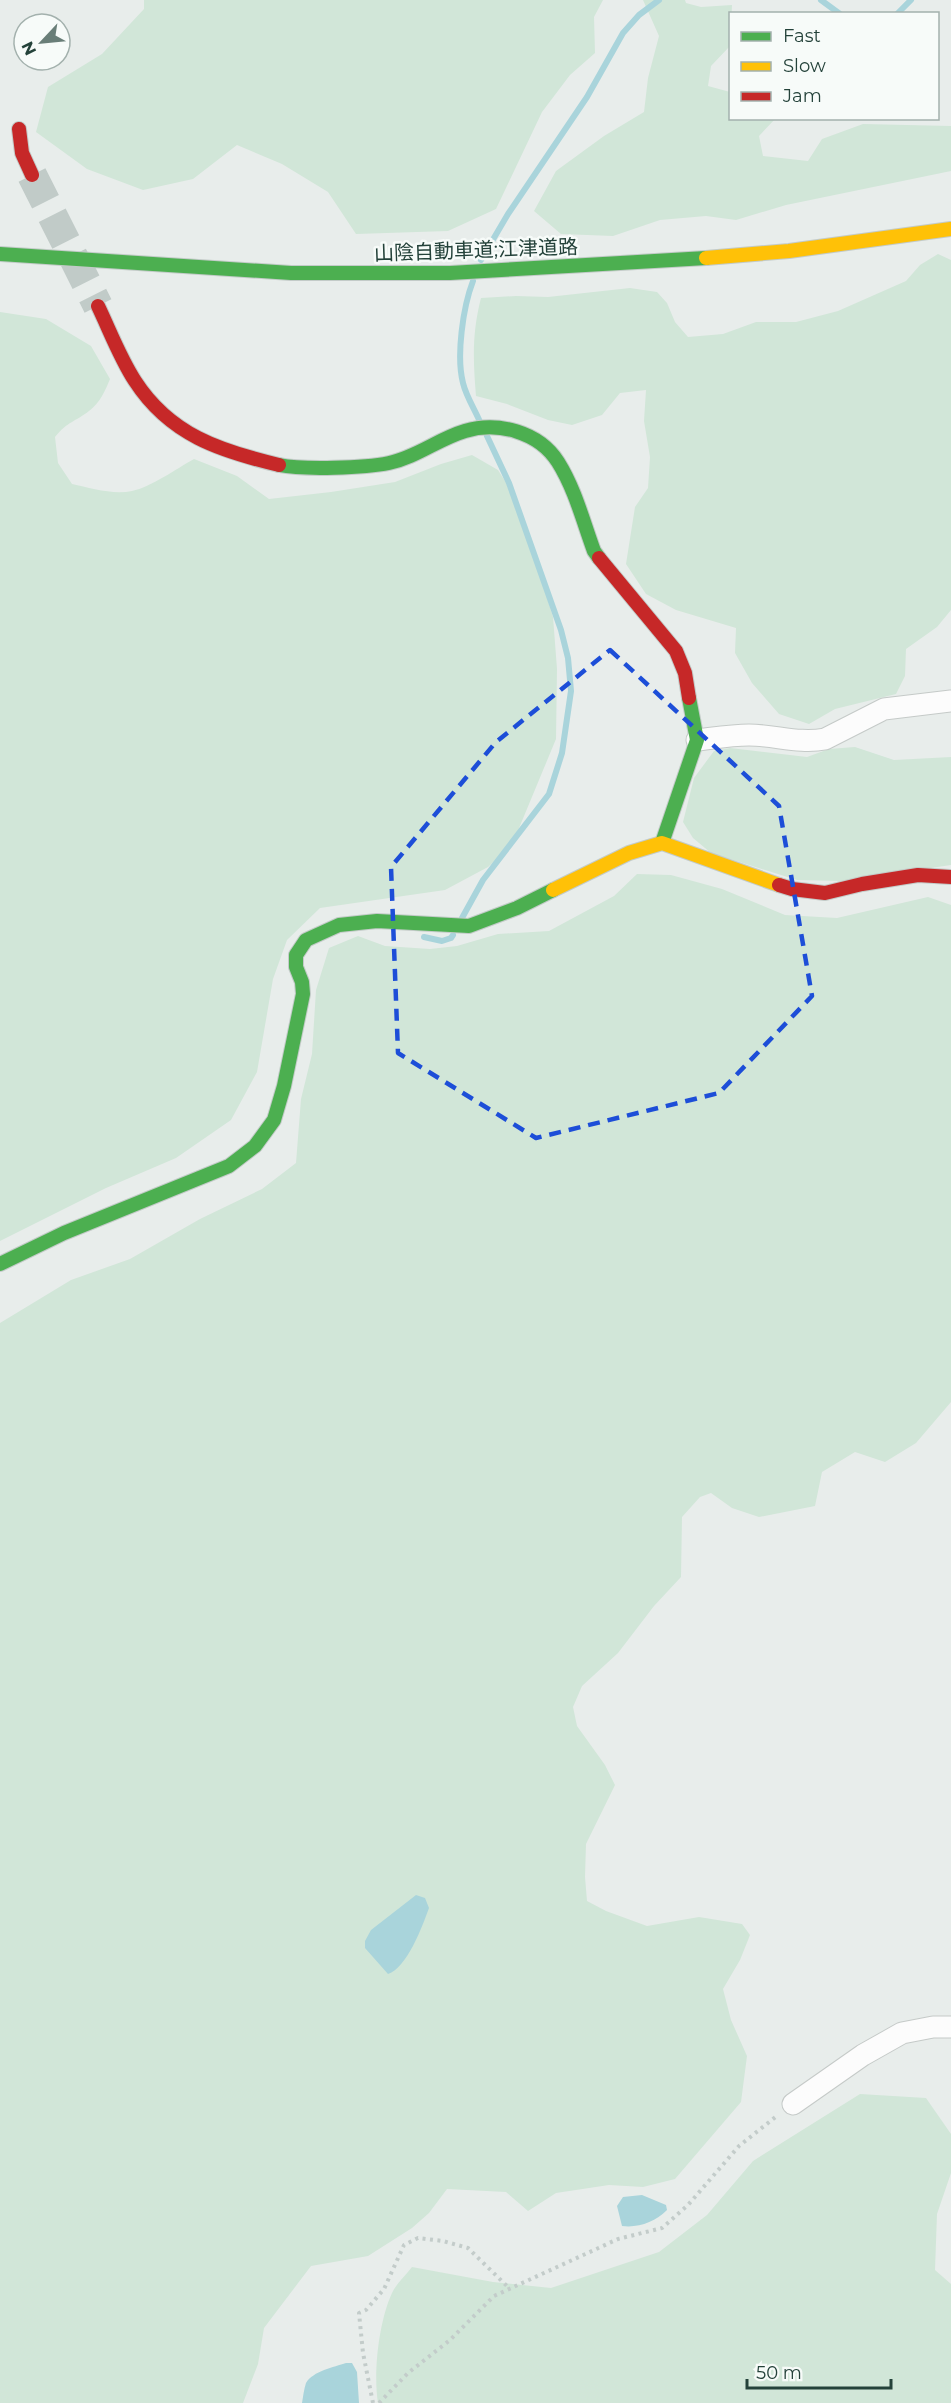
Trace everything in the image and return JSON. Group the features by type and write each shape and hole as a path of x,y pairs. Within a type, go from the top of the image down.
{"main road":[{"path":"19,129 22,153 32,175"},
{"name":"山陰自動車道;江津道路","path":"0,254 291,273 450,273 642,263 789,251 951,229"},
{"path":"98,306 135,381 162,415 183,431 250,458 285,466 368,467 391,463 419,454 465,431 508,428 534,438 557,460 572,489 594,551 676,651 685,673 697,740 662,843"},
{"path":"0,1264 64,1233 229,1166 255,1146 274,1120 284,1086 303,994 302,982 296,967 296,955 306,940 339,925 401,921 448,927 469,926 517,908 628,853 662,843 792,889 825,893 862,884 918,875 951,877"}],"street":[{"path":"697,740 751,735 785,740 817,741 884,709 951,701"},
{"path":"793,2104 863,2055 902,2033 933,2027 951,2027"}],"path":[{"path":"379,2403 408,2373 450,2340 494,2296 618,2239 662,2228 688,2205 740,2146 793,2104"},
{"path":"373,2403 363,2353 359,2313 366,2310 384,2289 404,2245 418,2238 444,2241 468,2248 510,2289"}],"highlighted area":[{"path":"610,650 779,806 812,996 719,1093 536,1138 398,1053 391,867 496,742"}],"green space":[{"path":"144,0 603,0 594,17 595,53 570,75 542,112 496,209 448,231 356,234 328,192 282,164 237,145 193,179 143,190 87,169 36,132 48,87 102,54 144,9"},
{"path":"643,0 685,0 686,3 701,7 732,5 732,12 729,12 729,47 711,66 708,86 729,92 729,120 774,120 759,136 763,156 808,161 822,139 863,124 951,126 951,171 786,205 736,220 706,216 660,220 613,236 561,234 534,211 556,171 604,136 644,112 648,78 659,36"},
{"path":"938,254 951,260 951,610 937,627 906,649 905,676 896,694 835,709 809,724 779,714 752,683 735,653 736,628 676,610 646,594 626,564 635,507 648,488 650,457 644,421 646,390 620,393 602,415 572,425 548,420 507,404 476,396 474,347 481,298 548,297 630,288 657,292 667,303 675,322 688,337 723,334 756,322 796,322 838,311 906,281 920,265"},
{"path":"0,312 46,319 91,346 110,379 93,408 55,437 58,463 72,484 109,492 132,491 155,482 194,459 237,476 269,499 395,482 472,455 498,470 510,489 553,617 557,669 556,739 512,845 488,867 445,890 320,908 287,940 273,979 257,1072 231,1120 176,1158 106,1188 0,1241"},
{"path":"855,747 894,760 951,757 951,865 841,881 797,880 711,853 693,838 683,822 694,778 714,751 730,748 807,757 829,749"},
{"path":"637,874 671,875 722,889 785,915 837,918 928,897 951,905 951,1402 916,1443 885,1462 855,1452 822,1472 815,1506 759,1517 732,1508 711,1493 700,1497 682,1517 681,1577 654,1606 618,1653 582,1686 573,1707 577,1726 605,1765 615,1785 586,1844 587,1901 606,1911 647,1926 699,1917 742,1924 750,1935 740,1960 723,1989 731,2020 747,2056 741,2102 675,2179 643,2187 609,2185 556,2193 528,2211 506,2192 447,2189 429,2213 412,2228 368,2256 311,2266 264,2328 258,2364 243,2403 0,2403 0,1323 71,1280 130,1259 200,1219 262,1189 296,1163 301,1099 312,1054 316,990 329,948 358,936 385,946 430,949 457,946 498,934 549,931 614,896"},
{"path":"860,2094 926,2098 951,2134 951,2173 937,2214 935,2270 951,2284 951,2403 378,2403 377,2362 387,2304 394,2290 412,2267 493,2282 551,2288 659,2252 707,2215 753,2161"}],"water":[{"path":"416,1895 425,1898 429,1908 418,1936 407,1955 395,1970 388,1974 365,1948 365,1941 371,1930"},
{"path":"642,2195 666,2205 667,2210 646,2223 622,2226 617,2206 623,2197"},
{"path":"352,2363 357,2372 359,2403 302,2403 305,2385 309,2379 324,2370"}],"waterway":[{"path":"481,260 508,214 587,97 623,33 639,15 659,0"},
{"path":"821,0 837,12"},
{"path":"899,12 911,0"},
{"path":"473,281 464,318 460,359 464,388 480,422"},
{"path":"462,918 483,880 549,794 562,753 571,691 568,658 561,630 509,483 487,436"},
{"path":"424,937 442,941 453,935"}],"tunnel":[{"path":"32,175 98,306"}],"traffic: fast":[{"path":"0,254 291,273 450,273 706,258"},
{"path":"279,465 318,468 378,465 409,457 465,431 491,427 517,431 540,443 558,462 569,483 594,551 599,558"},
{"path":"662,843 697,740 689,698"},
{"path":"0,1264 64,1233 229,1166 255,1146 274,1120 284,1086 303,994 302,982 296,967 296,955 306,940 339,925 377,921 469,926 517,908 553,890"}],"traffic: slow":[{"path":"706,258 789,251 951,229"},
{"path":"553,890 629,853 662,843 779,885"}],"traffic: jam":[{"path":"19,129 22,153 32,175"},
{"path":"98,306 135,381 164,415 180,428 217,447 279,465"},
{"path":"599,558 676,651 685,673 689,698"},
{"path":"779,885 825,893 862,884 918,875 951,877"}]}
